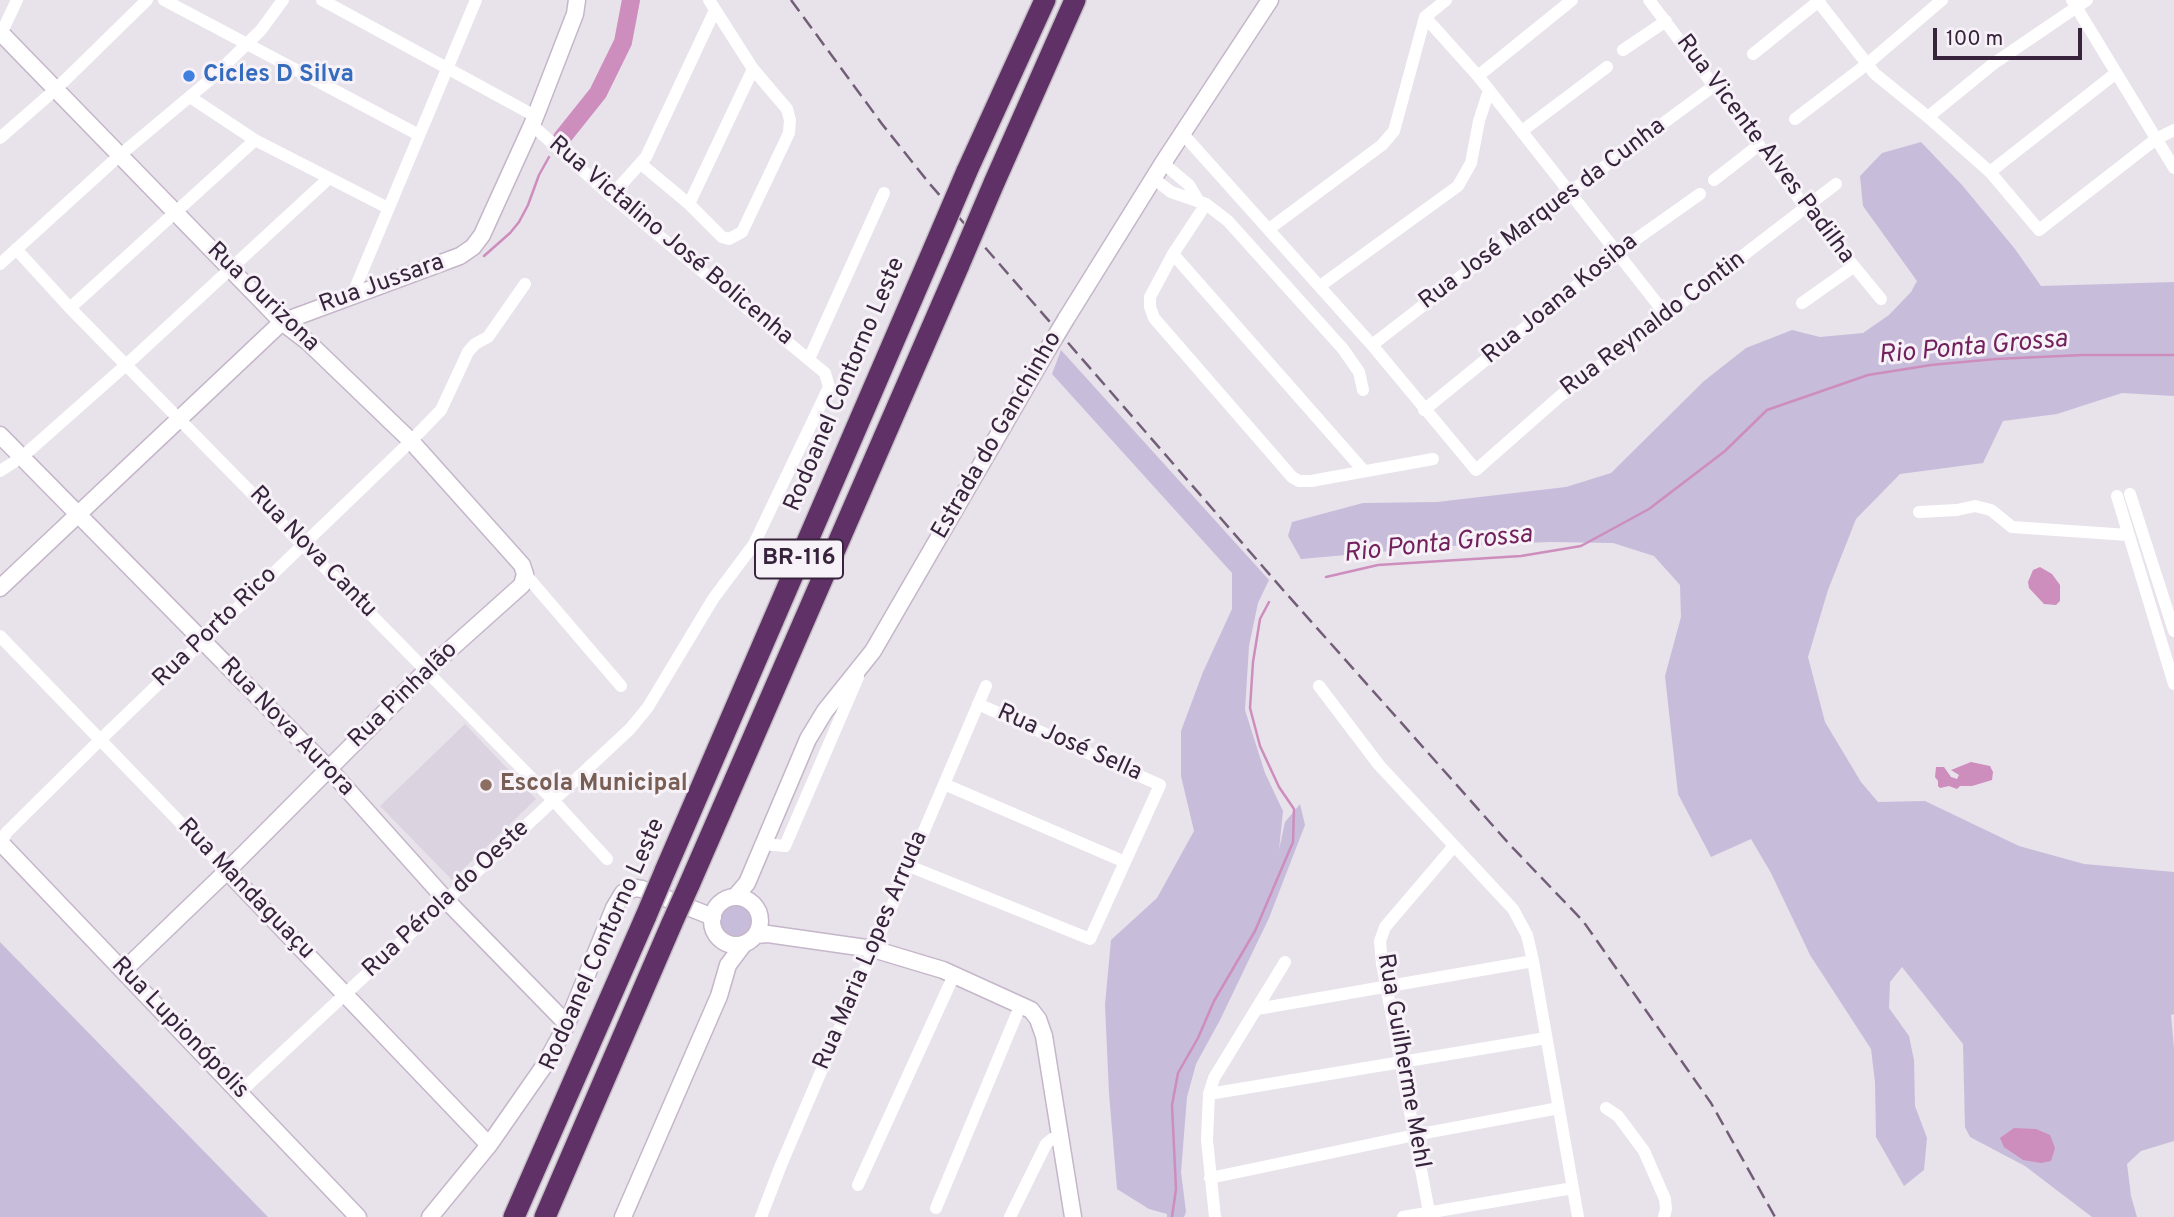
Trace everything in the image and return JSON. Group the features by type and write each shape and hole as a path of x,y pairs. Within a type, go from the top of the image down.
{"highway":[{"name":"Rodoanel Contorno Leste","path":"514,1217 934,248 1045,0"},
{"name":"BR-116","path":"545,1217 1075,0"}],"main road":[{"name":"Rua Jussara","path":"0,588 282,322 460,256 473,247 482,235 534,120 575,14 577,0"},
{"name":"Estrada do Ganchinho","path":"742,899 808,739 825,711 862,668 1066,319 1153,178 1270,0"},
{"name":"Rua Ourizona","path":"1,34 282,322 308,342 411,441 523,570"},
{"name":"Rua Nova Aurora","path":"0,436 329,769 447,901 567,1024"},
{"name":"Rua Pinhalão","path":"123,971 227,871 427,670 522,585 523,570"},
{"name":"Rua Lupionópolis","path":"2,839 123,971 358,1217"},
{"name":"Rua Mandaguaçu","path":"227,871 489,1145"},
{"path":"430,1217 489,1145 544,1066 567,1024 614,908 623,893 635,888 642,889 713,917"},
{"path":"624,1217 719,996 728,965 757,935 759,913 742,899 722,902 713,917 714,929 728,944 757,935 873,948 954,975 1031,1010 1038,1019 1044,1036 1073,1217"},
{"path":"689,1063 719,963 722,940"}],"street":[{"path":"1,34 17,0"},
{"path":"0,138 56,89 147,0"},
{"path":"164,0 419,135"},
{"path":"0,264 247,44 283,0"},
{"name":"Rua Victalino José Bolicenha","path":"322,0 448,67 534,120 611,196 825,373 829,387 754,544 713,599 671,667"},
{"path":"351,298 475,0"},
{"path":"1269,229 1382,145 1394,131 1425,18 1446,0"},
{"path":"1478,76 1572,0"},
{"name":"Rua Vicente Alves Padilha","path":"1649,0 1806,208 1881,299"},
{"path":"1795,119 1867,64 1942,0"},
{"path":"1753,54 1818,1 1875,74 1990,172 2039,230 2156,139 2174,130"},
{"path":"1928,117 1993,64 2078,2 2116,73 2174,168"},
{"path":"641,164 689,204 722,237 729,239 742,232 789,133 790,120 786,109 753,69 712,5"},
{"path":"611,196 641,164 712,5"},
{"path":"1425,18 1478,76 1667,316"},
{"path":"1623,50 1665,21"},
{"path":"1522,131 1607,67"},
{"path":"689,204 753,69"},
{"path":"1990,172 2116,73"},
{"name":"Rua José Marques da Cunha","path":"1372,345 1570,192 1715,85"},
{"path":"1320,286 1458,186 1471,163 1479,121 1489,90"},
{"path":"190,97 255,140 388,208"},
{"path":"1182,133 1372,345 1424,410"},
{"path":"70,308 255,140"},
{"path":"1714,180 1759,145"},
{"path":"1163,163 1189,185 1202,202 1228,221 1343,349 1359,372 1363,390"},
{"path":"1153,178 1171,192 1202,202"},
{"path":"0,471 22,457 126,365 328,179"},
{"name":"Rua Reynaldo Contin","path":"1424,410 1476,470 1559,397 1836,184"},
{"path":"1180,196 1183,187 1189,185"},
{"path":"809,359 884,193"},
{"name":"Rua Joana Kosiba","path":"1424,410 1618,252 1700,194"},
{"path":"1202,202 1150,297 1150,307 1154,318 1292,477 1299,481 1311,481 1433,459"},
{"name":"Rua Nova Cantu","path":"16,249 70,308 427,670 607,859"},
{"path":"1172,254 1364,471"},
{"path":"1802,303 1853,267"},
{"name":"Rua Porto Rico","path":"2,839 201,641 441,410 468,352 475,344 488,338 525,284"},
{"path":"2174,631 2124,495 2128,535 2174,684"},
{"path":"1919,512 1975,506 1991,510 2012,527 2128,535"},
{"path":"523,570 621,686"},
{"name":"Rua Mandaguaçu","path":"0,636 227,871"},
{"name":"Rua Pérola do Oeste","path":"239,1093 630,729 648,707 671,667"},
{"name":"Rua Maria Lopes Arruda","path":"761,1217 986,686"},
{"path":"1319,686 1379,765 1513,909 1527,935 1578,1217"},
{"name":"Rua José Sella","path":"978,704 1160,785 1125,862"},
{"path":"909,866 1090,939 1125,862 944,784"},
{"name":"Rua Guilherme Mehl","path":"1430,1214 1382,964 1382,934 1454,846"},
{"path":"1257,1009 1533,961"},
{"path":"1215,1217 1207,1140 1209,1094 1214,1078 1286,962"},
{"path":"859,1185 954,975"},
{"path":"936,1208 1021,1004"},
{"path":"1209,1094 1546,1038"},
{"path":"1210,1178 1559,1108"},
{"path":"1606,1108 1618,1116 1644,1151 1665,1199 1664,1217"},
{"path":"1010,1217 1046,1144 1052,1139 1060,1138"},
{"path":"1403,1217 1573,1188"}],"shaded area":[{"path":"1921,142 1962,185 2015,249 2041,286 2174,282 2174,396 2122,393 2057,414 2003,421 1983,463 1900,474 1856,519 1828,590 1808,657 1825,722 1861,782 1878,802 1925,801 2019,846 2084,864 2174,872 2174,1014 2171,1015 2174,1049 2174,1141 2141,1151 2127,1164 2137,1217 2092,1217 2025,1166 1970,1137 1965,1127 1963,1044 1902,967 1890,982 1889,1008 1909,1036 1914,1060 1915,1106 1927,1138 1924,1170 1904,1186 1876,1137 1875,1082 1871,1049 1810,955 1771,873 1751,839 1711,857 1678,794 1665,676 1681,617 1680,585 1654,556 1613,543 1550,542 1448,546 1301,559 1288,536 1292,522 1363,503 1437,502 1566,487 1611,473 1704,381 1746,348 1792,330 1820,337 1863,333 1889,315 1911,292 1917,281 1863,206 1860,176 1882,153"},
{"path":"1061,350 1269,580 1258,603 1249,646 1245,710 1265,773 1283,811 1279,850 1285,822 1300,804 1305,825 1269,918 1196,1064 1187,1097 1181,1172 1186,1212 1184,1217 1167,1217 1167,1214 1149,1209 1117,1189 1105,1005 1111,940 1157,898 1194,831 1181,776 1181,731 1203,672 1232,609 1232,573 1052,374"},
{"path":"2040,567 2052,574 2060,585 2060,601 2056,605 2044,604 2029,588 2028,582 2033,570"},
{"path":"465,724 536,799 452,880 380,806"},
{"path":"1971,762 1990,766 1993,772 1992,780 1972,786 1960,786 1957,789 1938,786 1936,767 1944,767 1951,777 1957,779 1959,775 1951,770"},
{"path":"736,903 749,909 755,922 749,935 736,941 723,935 717,922 723,909"},
{"path":"0,942 268,1217 0,1217"},
{"path":"2014,1128 2036,1129 2050,1135 2055,1148 2051,1161 2041,1163 2023,1160 2004,1147 2000,1138"}],"waterway":[{"path":"562,138 598,93 623,42 631,0"},
{"path":"484,256 519,222 549,157"},
{"name":"Rio Ponta Grossa","path":"1326,577 1378,565 1521,556 1581,546 1649,509 1725,451 1767,410 1868,375 1995,359 2174,355"},
{"name":"Rio Ponta Grossa","path":"1172,1217 1176,1189 1172,1105 1178,1073 1198,1038 1214,1001 1255,931 1293,842 1294,809 1279,787 1260,746 1250,708 1253,662 1260,619 1269,602"}],"railway":[{"path":"791,0 929,183 1284,591 1511,846 1583,921 1711,1103 1775,1217"}],"place":[{"name":"Cicles D Silva","path":"189,76"},
{"name":"Escola Municipal","path":"486,785"}]}
